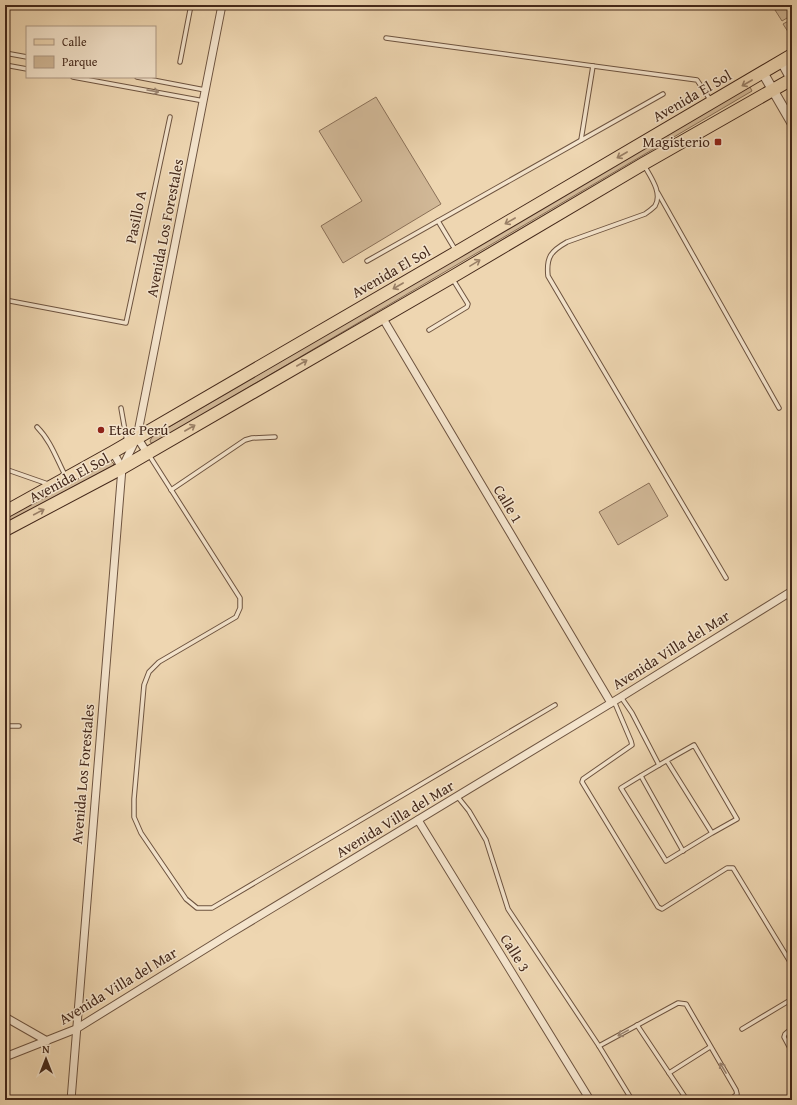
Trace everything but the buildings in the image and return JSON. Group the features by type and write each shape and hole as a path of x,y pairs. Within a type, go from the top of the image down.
{"main road":[{"name":"Avenida El Sol","path":"5,512 113,452 787,59"},
{"name":"Avenida El Sol","path":"5,530 122,468 452,277 643,164 792,79"}],"street":[{"name":"Avenida Los Forestales","path":"71,1100 122,468 132,440 204,101 222,5"},
{"path":"787,59 792,79"},
{"path":"763,73 792,123"},
{"name":"Calle 1","path":"382,317 613,702"},
{"path":"132,440 147,453"},
{"path":"113,452 122,468"},
{"name":"Avenida Villa del Mar","path":"5,1057 76,1029 613,702 792,591"},
{"name":"Calle 3","path":"418,820 590,1100"},
{"path":"5,1018 47,1040"}],"lane":[{"path":"180,62 191,5"},
{"path":"386,38 698,80 712,103"},
{"path":"5,53 26,57"},
{"path":"5,65 26,69"},
{"path":"581,140 593,66"},
{"path":"78,78 204,101"},
{"path":"142,78 206,90"},
{"path":"367,261 663,94"},
{"name":"Pasillo A","path":"5,300 126,323 170,117"},
{"path":"643,164 653,181 657,192 779,408"},
{"path":"657,192 657,200 654,206 645,214 567,242 556,248 549,257 546,265 548,276 726,578"},
{"path":"438,221 456,252"},
{"path":"429,330 467,307 468,304 452,277"},
{"path":"121,408 132,440"},
{"path":"37,427 48,441 67,478"},
{"path":"171,490 245,440 252,438 275,437"},
{"path":"147,453 240,598 240,608 236,617 159,662 149,672 144,684 134,799 134,818 141,834 186,899 197,908 212,908 555,705"},
{"path":"5,469 52,486"},
{"path":"621,697 632,713 659,765"},
{"path":"613,702 632,745 583,779 582,782 658,907 662,909 727,868 733,868 792,966"},
{"path":"5,726 19,726"},
{"path":"694,745 737,819 666,861 622,788 659,765 694,745"},
{"path":"667,760 712,834"},
{"path":"640,776 683,851"},
{"path":"457,796 469,811 486,840 508,909 599,1046 632,1100"},
{"path":"742,1029 792,999"},
{"path":"599,1046 678,1003 686,1004 736,1090 737,1094 730,1100"},
{"path":"637,1025 687,1100"},
{"path":"792,1028 785,1034 784,1037 792,1052"},
{"path":"669,1073 710,1047"},
{"path":"792,1071 792,1076"}],"green space":[{"path":"784,5 792,5 792,15 782,21 775,10"},
{"path":"792,19 792,38 783,24"},
{"path":"749,85 752,91 154,443 151,443 150,441 152,437"},
{"path":"376,97 441,204 343,263 321,226 362,201 319,131"},
{"path":"110,460 114,464 111,467 5,523 5,518"},
{"path":"649,483 668,516 618,545 599,512"}],"place":[{"name":"Magisterio","path":"718,142"},
{"name":"Etac Perú","path":"101,430"}]}
